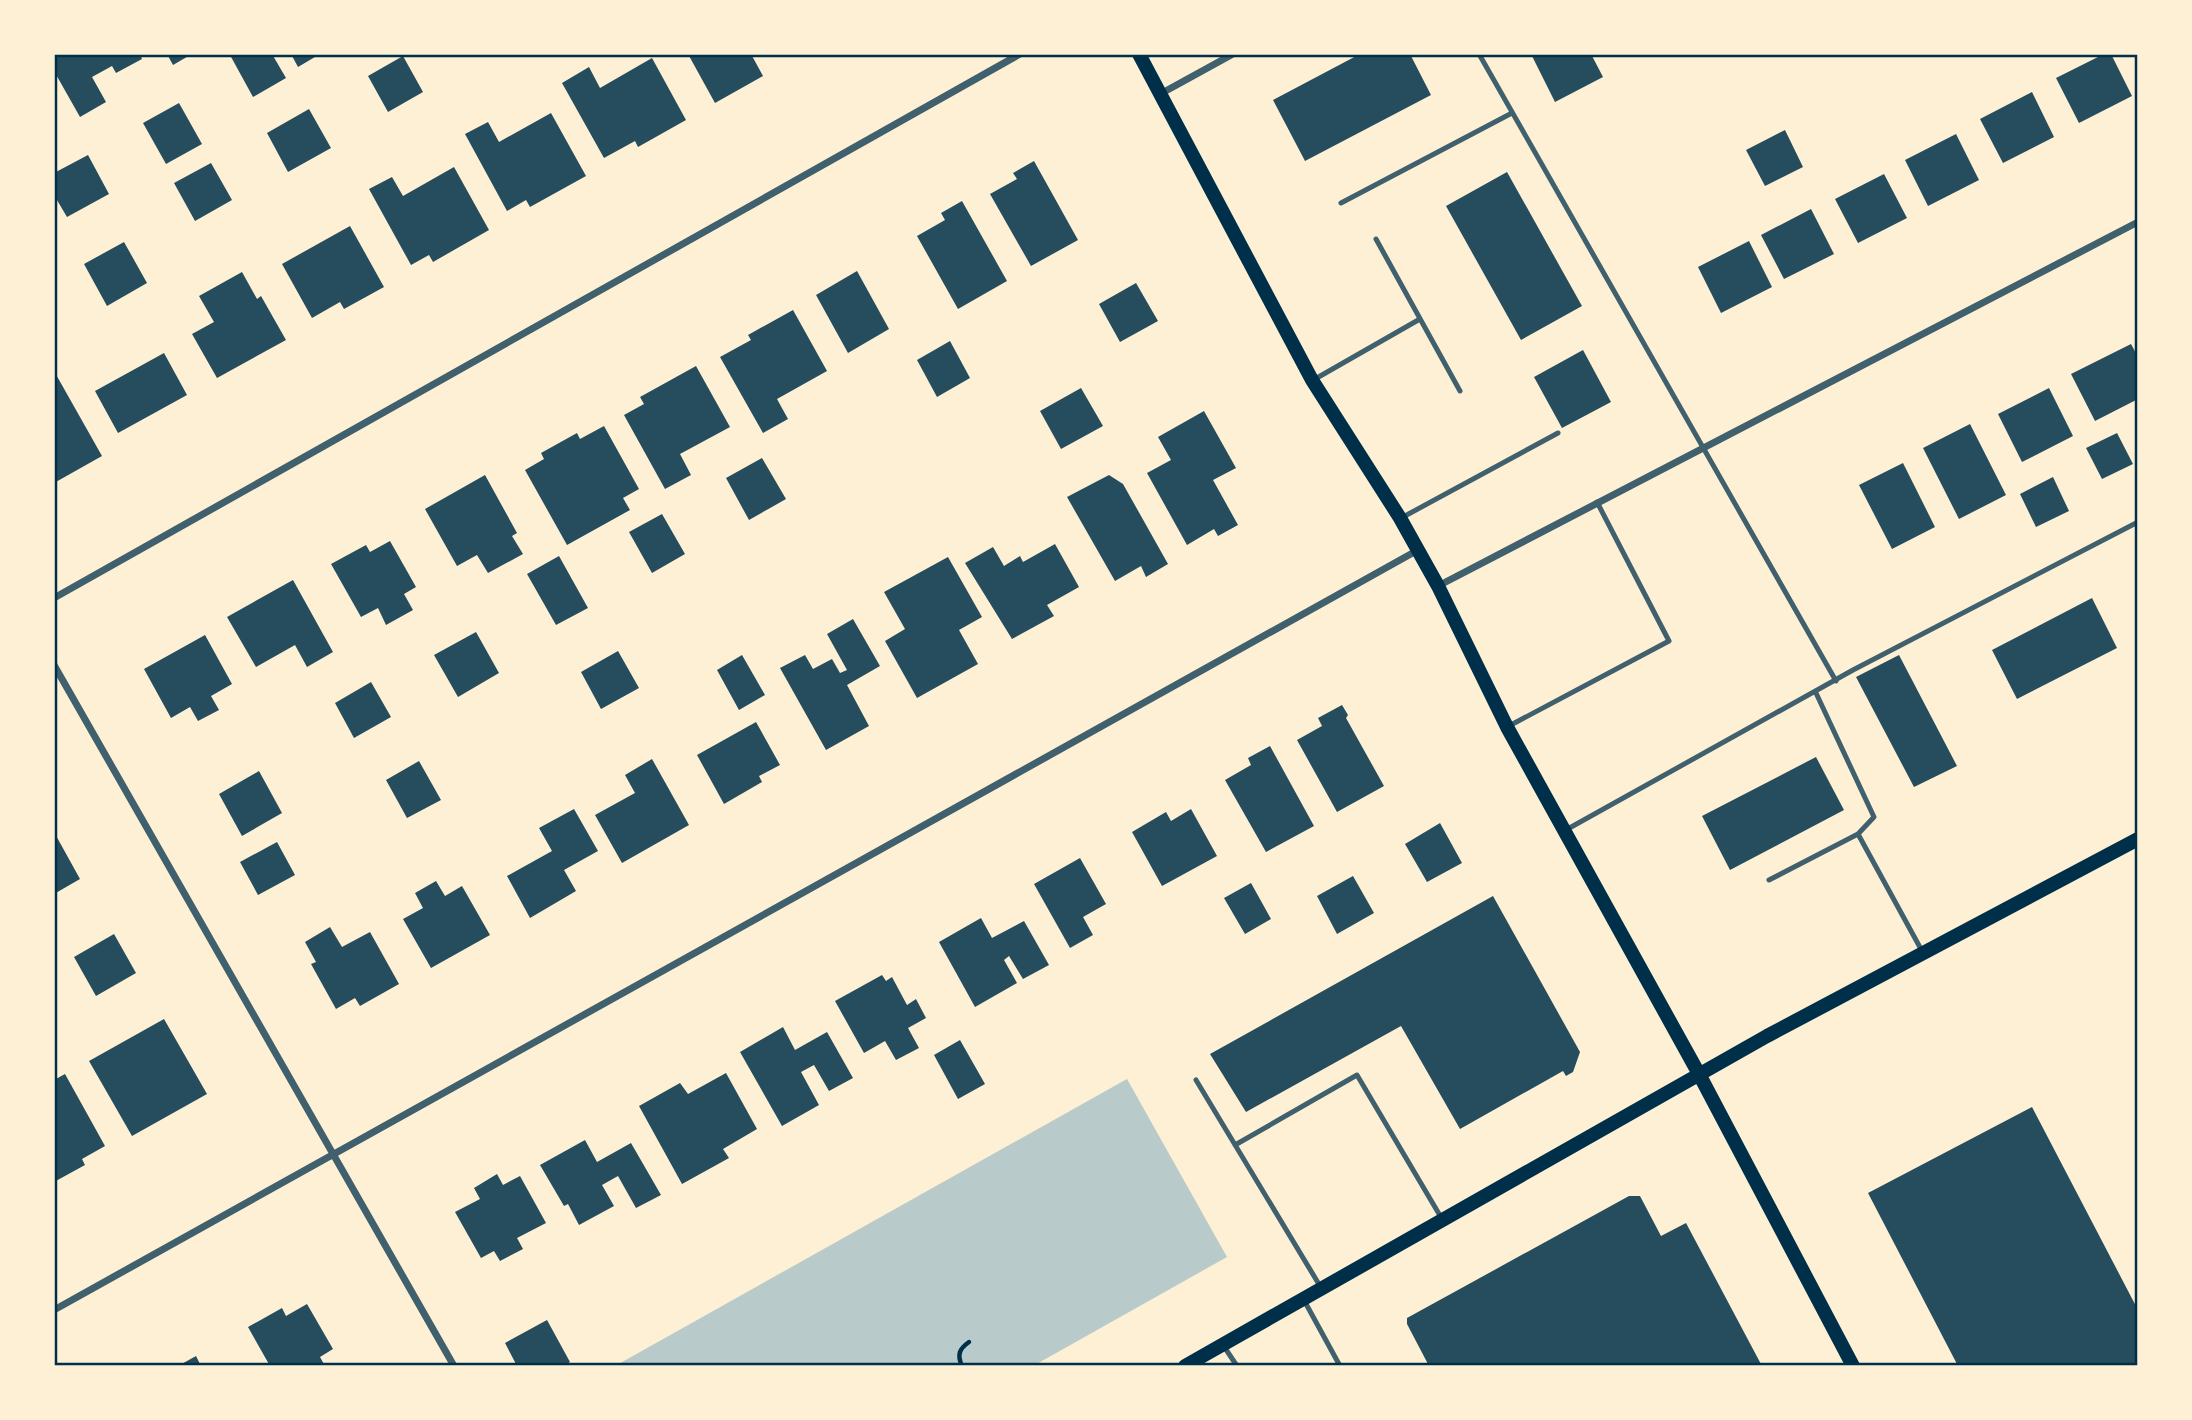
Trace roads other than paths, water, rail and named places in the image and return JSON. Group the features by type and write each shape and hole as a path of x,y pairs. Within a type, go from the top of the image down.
{"main road":[{"path":"1139,54 1312,380 1400,519 1438,586 1507,727 1699,1074 1853,1366"},
{"path":"1185,1366 1699,1074 2138,839"}],"street":[{"path":"54,597 1020,54"},
{"path":"1162,93 1233,54"},
{"path":"1438,586 2138,222"},
{"path":"54,1310 1418,550"},
{"path":"54,666 454,1366"}],"lane":[{"path":"1479,54 1836,681"},
{"path":"1340,203 1512,113"},
{"path":"1376,239 1460,391"},
{"path":"1312,380 1420,319"},
{"path":"1400,519 1558,433"},
{"path":"1507,727 1669,641 1597,502"},
{"path":"1564,831 1836,681 2138,522"},
{"path":"1769,880 1858,834 1873,820 1874,813 1816,693"},
{"path":"1858,834 1924,954"},
{"path":"1235,1145 1357,1074 1444,1221"},
{"path":"1196,1080 1321,1289"},
{"path":"1303,1299 1340,1366"},
{"path":"1223,1345 1237,1366"}]}
